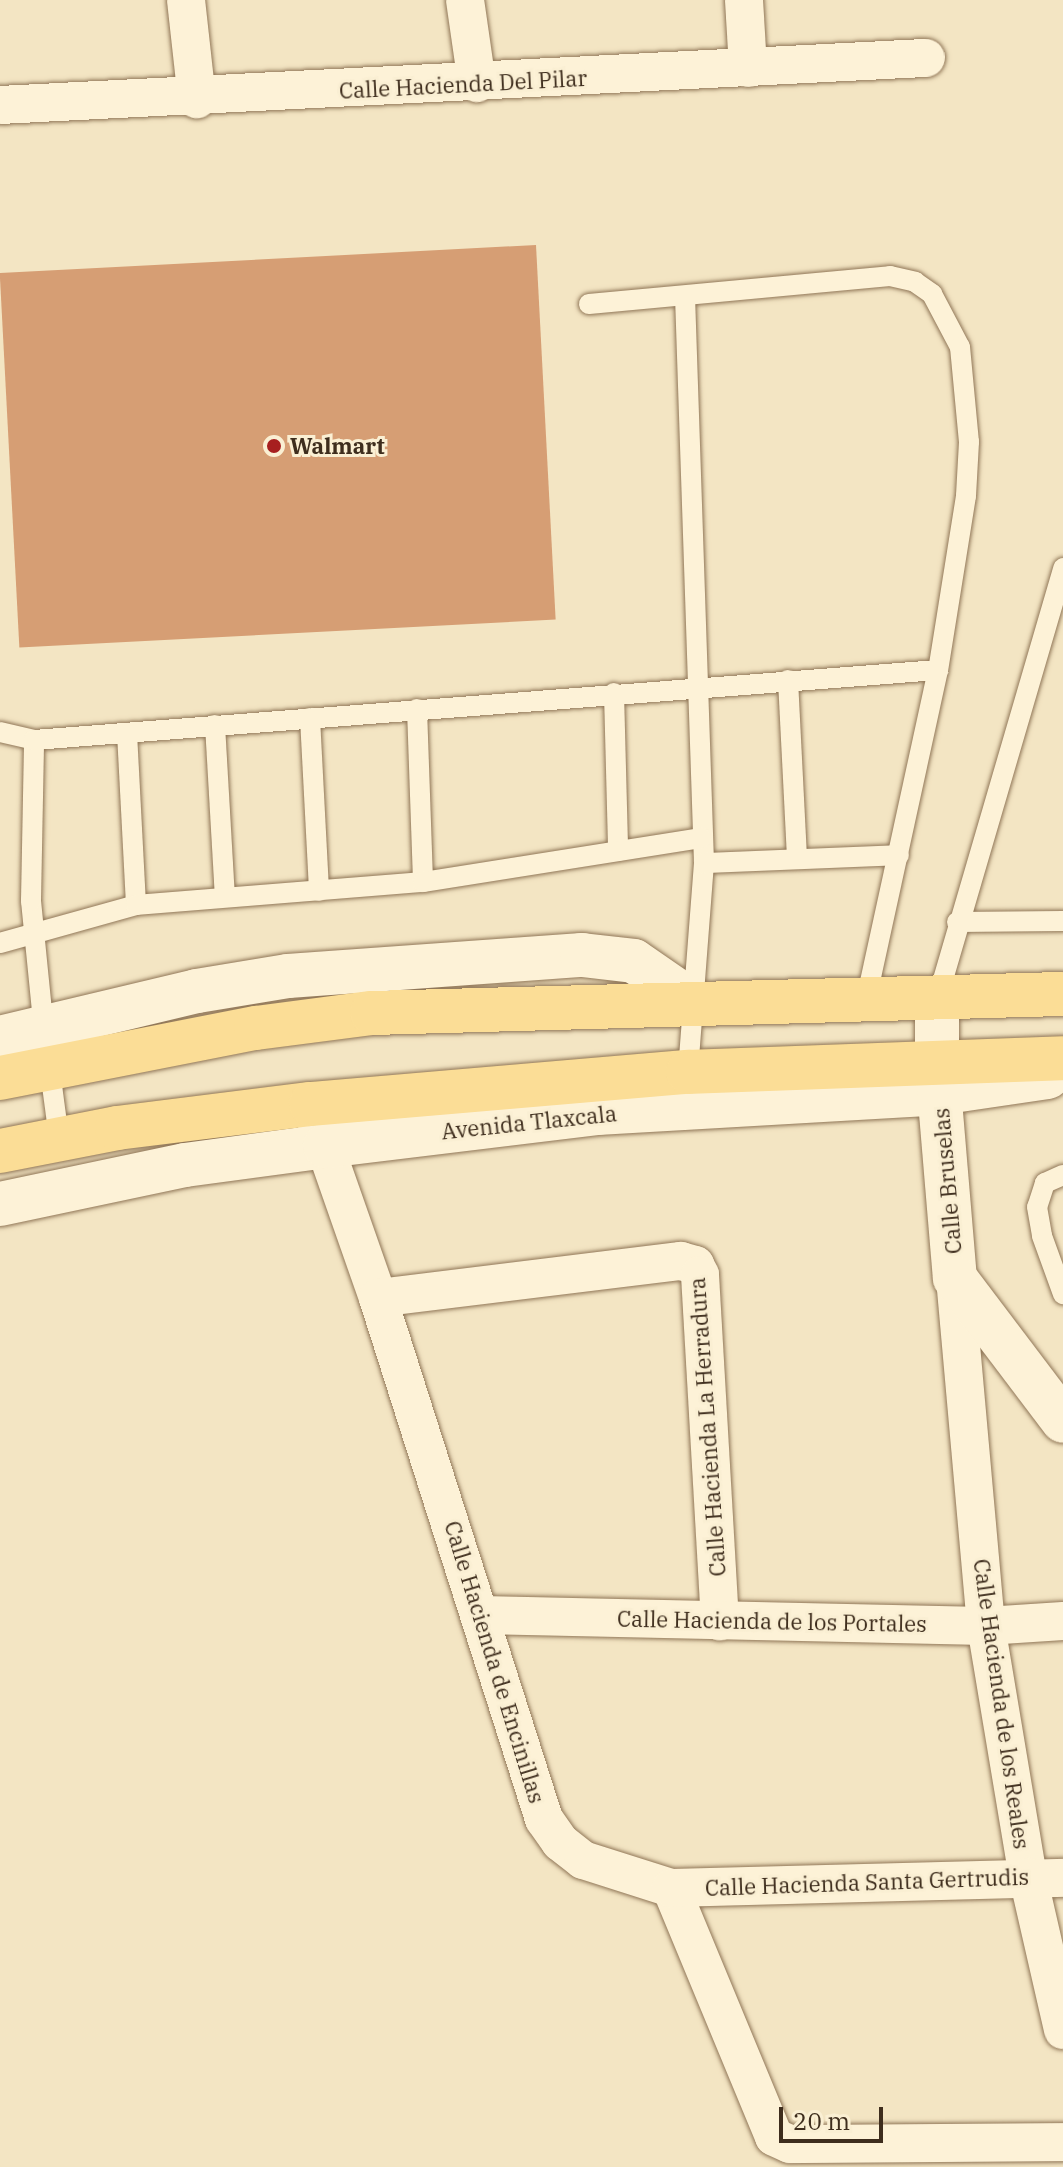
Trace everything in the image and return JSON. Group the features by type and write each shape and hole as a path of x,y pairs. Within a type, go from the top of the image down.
{"main road":[{"path":"0,1078 46,1047 256,1028 372,1013 692,1001 937,1000 1063,994"},
{"name":"Avenida Tlaxcala","path":"0,1151 59,1138 311,1104 688,1072 938,1079 1063,1058"}],"street":[{"path":"186,0 197,99"},
{"path":"465,0 477,83"},
{"path":"744,0 748,68"},
{"name":"Calle Hacienda Del Pilar","path":"0,105 197,99 926,58"},
{"name":"Calle Bruselas","path":"937,1000 938,1079 955,1278 1063,1421"},
{"path":"0,1038 46,1047"},
{"name":"Avenida Tlaxcala","path":"0,1204 185,1165 597,1113 938,1079 994,1082 1063,1077"},
{"name":"Calle Hacienda de Encinillas","path":"311,1104 378,1298 544,1819 560,1842 583,1860 671,1888"},
{"name":"Calle Hacienda La Herradura","path":"378,1298 681,1261 695,1265 700,1275 720,1621"},
{"name":"Calle Hacienda de los Reales","path":"955,1278 986,1626 1045,1877 1063,2030"},
{"name":"Calle Hacienda de los Portales","path":"481,1615 986,1626 1063,1621"},
{"name":"Calle Hacienda Santa Gertrudis","path":"671,1888 1045,1877"},
{"path":"671,1888 769,2128 781,2142 1063,2142"}],"lane":[{"path":"589,304 890,276 915,282 932,294 946,315 960,347 969,442 966,496 938,670 866,1000"},
{"path":"685,296 704,863 688,1072"},
{"path":"937,1000 957,922 1053,639 1063,568"},
{"path":"0,732 34,740 699,686 938,670"},
{"path":"788,680 797,859"},
{"path":"614,693 618,851"},
{"path":"417,709 423,882"},
{"path":"310,718 319,891"},
{"path":"215,725 225,897"},
{"path":"127,733 136,905"},
{"path":"34,740 34,932 59,1138"},
{"path":"0,943 136,905 423,882 702,838"},
{"path":"704,863 899,855"},
{"path":"957,922 1063,921"},
{"path":"1063,1175 1045,1183 1037,1207 1042,1236 1063,1294"}],"building":[{"name":"Walmart","path":"536,245 556,619 19,648 0,273"}],"place":[{"name":"Walmart","path":"274,446"}]}
